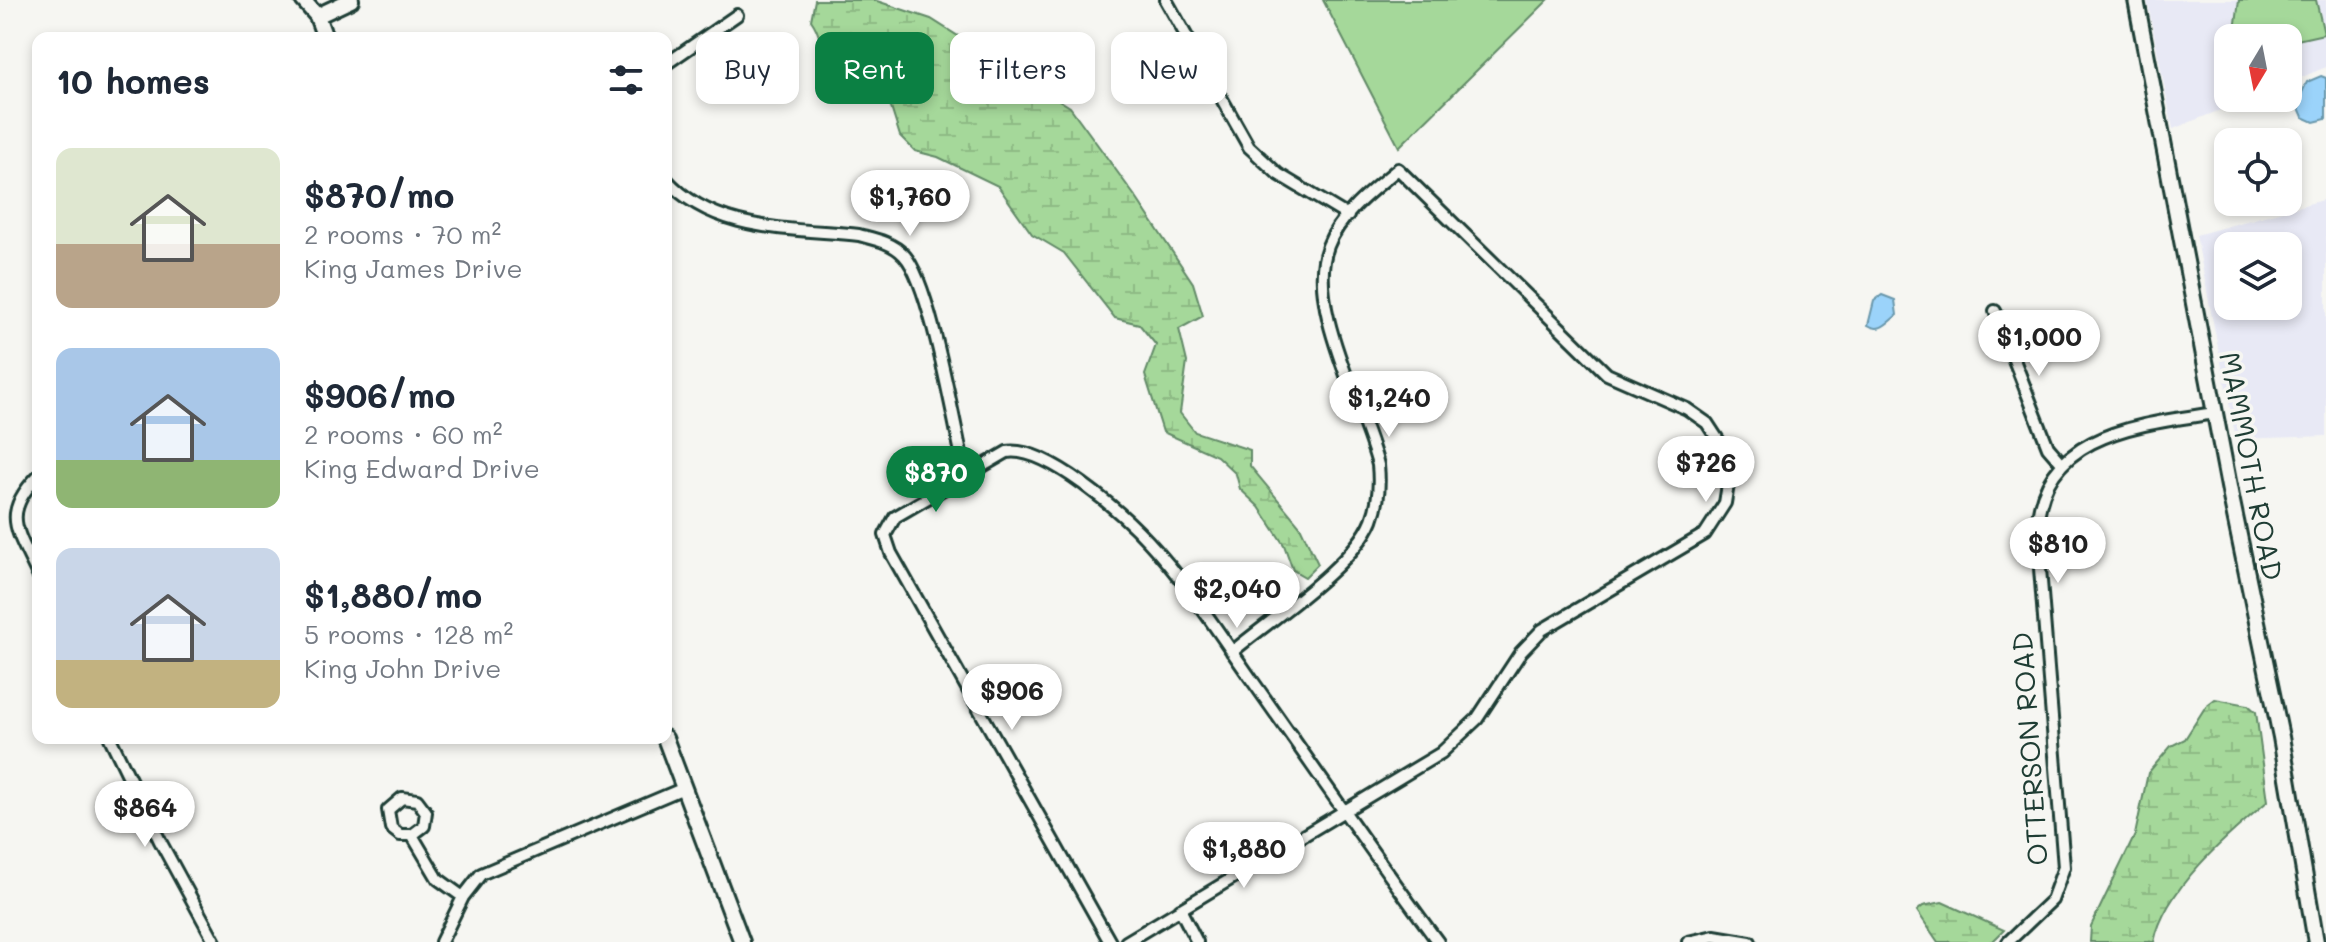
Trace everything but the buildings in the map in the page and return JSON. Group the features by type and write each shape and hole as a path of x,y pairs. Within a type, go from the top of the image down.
{"main road":[{"path":"303,0 317,16 323,32"},
{"path":"317,16 351,0"},
{"name":"MAMMOTH ROAD","path":"2136,0 2281,737 2316,942"},
{"path":"667,744 742,942"}],"street":[{"path":"1166,0 1249,147 1278,174 1348,216"},
{"path":"672,60 737,15"},
{"path":"1126,942 1441,753 1464,735 1521,652 1542,630 1699,539 1719,517 1729,488 1724,449 1707,423 1687,409 1607,374 1398,169 1348,216 1328,245 1322,284 1331,323 1378,465 1377,505 1371,524 1355,548 1232,652"},
{"path":"672,184 695,205 723,217 859,235 878,240 903,254 922,289 966,476"},
{"path":"1995,311 2048,447 2061,462 2109,436 2167,420 2215,413"},
{"path":"1110,942 911,590 885,535 895,517 1007,452 1027,452 1045,461 1103,500 1147,540 1232,652 1438,942"},
{"name":"OTTERSON ROAD","path":"2008,942 2052,900 2064,867 2037,531 2042,491 2061,462"},
{"path":"32,482 18,497 14,513 16,527 32,562"},
{"path":"113,744 160,841 215,942"},
{"path":"441,942 473,882 490,869 684,788"},
{"path":"412,835 438,879 463,897"},
{"path":"1180,909 1197,942"},
{"path":"1688,942 1714,936 1750,942"}],"shaded area":[{"path":"2147,0 2326,0 2326,67 2302,77 2302,24 2214,24 2215,112 2173,129"},
{"path":"2326,199 2326,436 2236,439 2196,235 2265,216 2302,216 2302,206"}],"green space":[{"path":"815,0 874,0 931,19 952,32 950,104 1065,104 1070,107 1193,283 1203,316 1179,329 1187,362 1180,413 1195,432 1250,450 1250,466 1300,526 1318,564 1305,577 1293,570 1284,545 1259,507 1240,489 1236,474 1217,456 1163,432 1145,375 1156,345 1139,324 1115,318 1064,253 1032,234 998,186 938,157 915,151 900,136 890,104 934,104 934,32 818,32 811,20"},
{"path":"1323,0 1548,0 1399,147"},
{"path":"2239,0 2316,0 2324,34 2302,39 2302,24 2236,24"},
{"path":"2215,699 2248,705 2256,712 2268,801 2217,846 2184,883 2160,922 2154,942 2090,942 2091,926 2135,835 2148,773 2171,746 2185,739 2206,706"},
{"path":"1942,902 2004,930 1992,942 1938,942 1917,911 1923,906"}],"water":[{"path":"2321,76 2326,78 2326,119 2314,122 2303,117 2302,92 2307,82"},
{"path":"1882,295 1895,300 1897,315 1876,328 1868,325 1874,301"}]}
